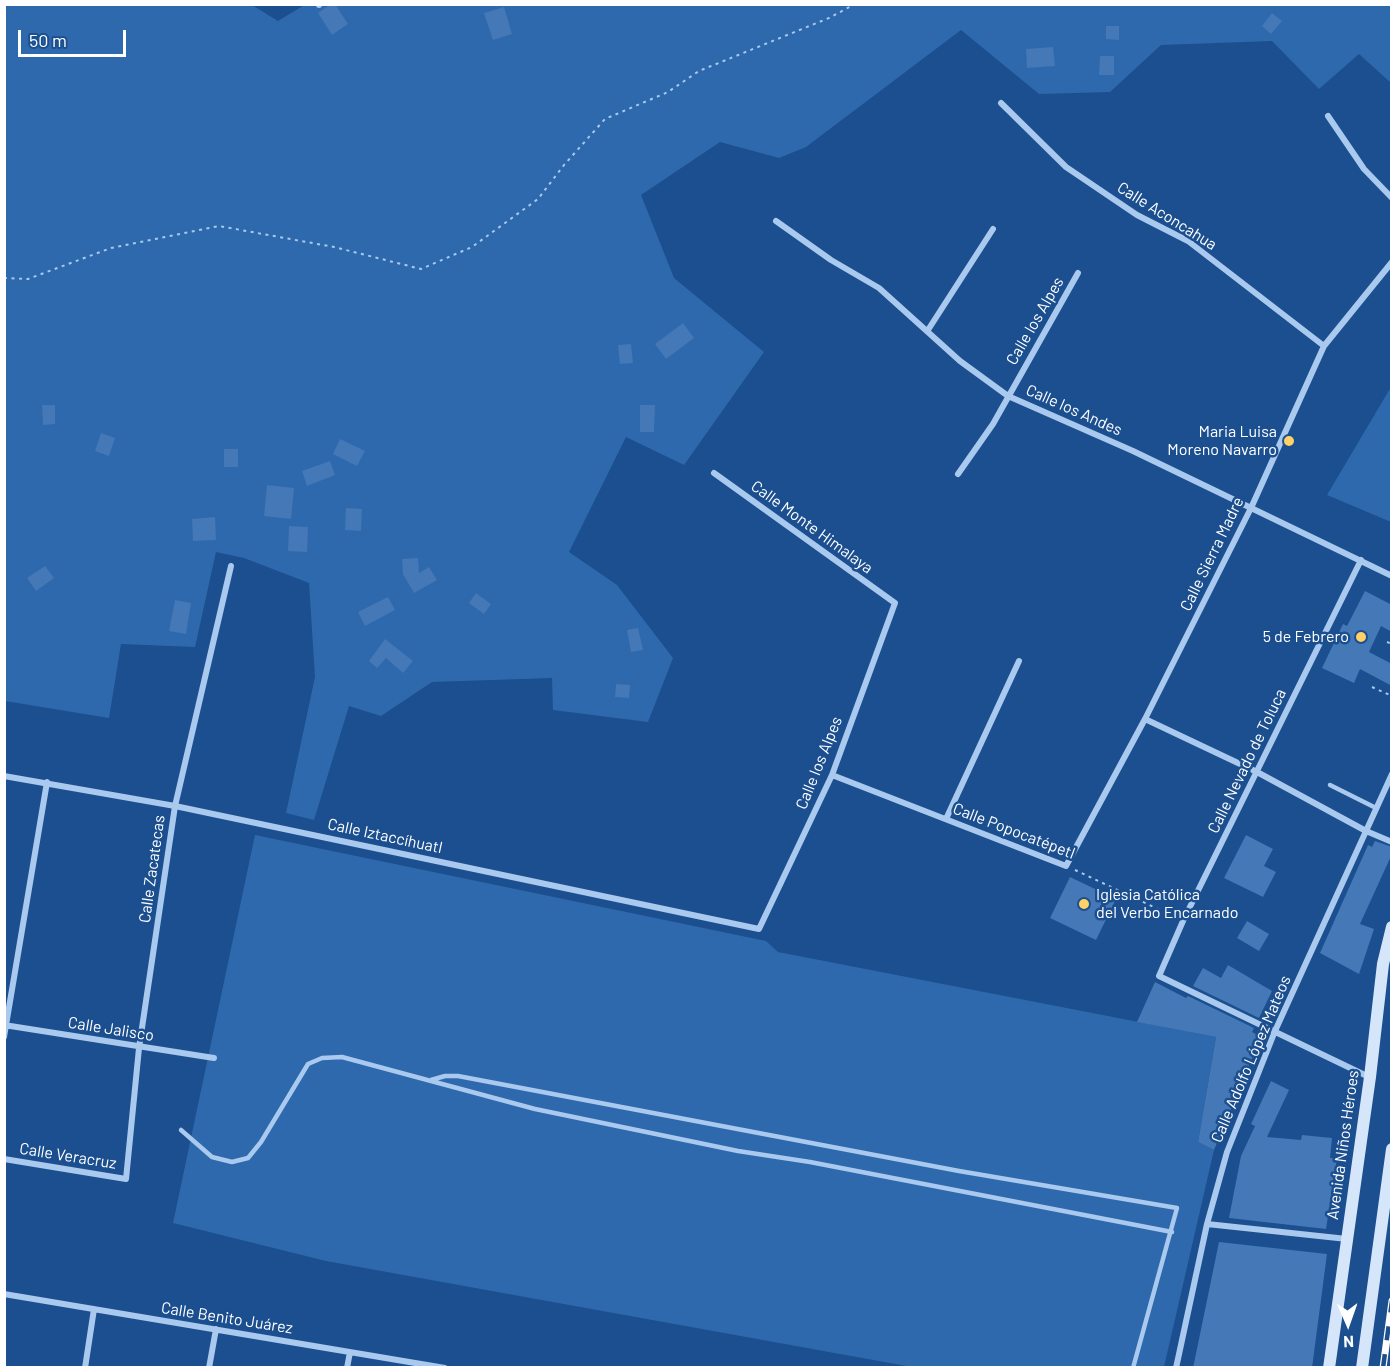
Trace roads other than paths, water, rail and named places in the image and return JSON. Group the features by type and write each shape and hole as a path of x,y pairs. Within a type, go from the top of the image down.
{"main road":[{"name":"Avenida Niños Héroes","path":"1329,1368 1370,1077 1383,964 1392,927"},
{"path":"1362,1368 1392,1149"}],"street":[{"name":"Calle Aconcahua","path":"1001,103 1066,167 1137,215 1188,241 1324,346"},
{"path":"1328,116 1364,169 1392,198"},
{"name":"Calle los Andes","path":"776,220 831,260 879,288 960,361 1008,396 1133,451 1392,576"},
{"path":"928,330 993,229"},
{"name":"Calle Sierra Madre","path":"1066,866 1145,719 1251,508 1324,346 1392,262"},
{"name":"Calle los Alpes","path":"958,474 993,424 1078,273"},
{"name":"Calle Monte Himalaya","path":"714,473 895,603"},
{"name":"Calle Nevado de Toluca","path":"1275,1031 1159,976 1183,921 1361,560"},
{"name":"Calle Zacatecas","path":"126,1179 139,1048 175,806 231,566"},
{"name":"Calle los Alpes","path":"759,928 832,775 895,603"},
{"path":"945,819 1019,661"},
{"path":"1145,719 1257,772 1366,831 1392,842"},
{"name":"Calle Adolfo López Mateos","path":"1176,1368 1207,1224 1227,1152 1275,1031 1392,774"},
{"name":"Calle Popocatépetl","path":"832,775 1066,866"},
{"name":"Calle Iztaccíhuatl","path":"4,776 175,806 759,928"},
{"path":"4,1038 47,782"},
{"name":"Calle Jalisco","path":"6,1025 139,1048 214,1058"},
{"path":"1275,1031 1370,1077"},
{"name":"Calle Veracruz","path":"4,1159 126,1179"},
{"path":"1207,1224 1347,1239"},
{"name":"Calle Benito Juárez","path":"4,1294 445,1368"},
{"path":"85,1368 94,1309"},
{"path":"209,1368 216,1329"},
{"path":"347,1368 350,1352"}],"lane":[{"path":"1330,785 1376,808"},
{"path":"181,1130 212,1156 232,1162 248,1158 261,1142 308,1064 322,1058 342,1057 535,1109 1172,1232"},
{"path":"429,1081 445,1076 458,1076 959,1171 1177,1208 1133,1368"}],"railway":[{"path":"1383,1368 1392,1301"}],"place":[{"name":"Maria Luisa Moreno Navarro","path":"1289,441"},
{"name":"5 de Febrero","path":"1361,637"},
{"name":"Iglesia Católica del Verbo Encarnado","path":"1084,904"}]}
